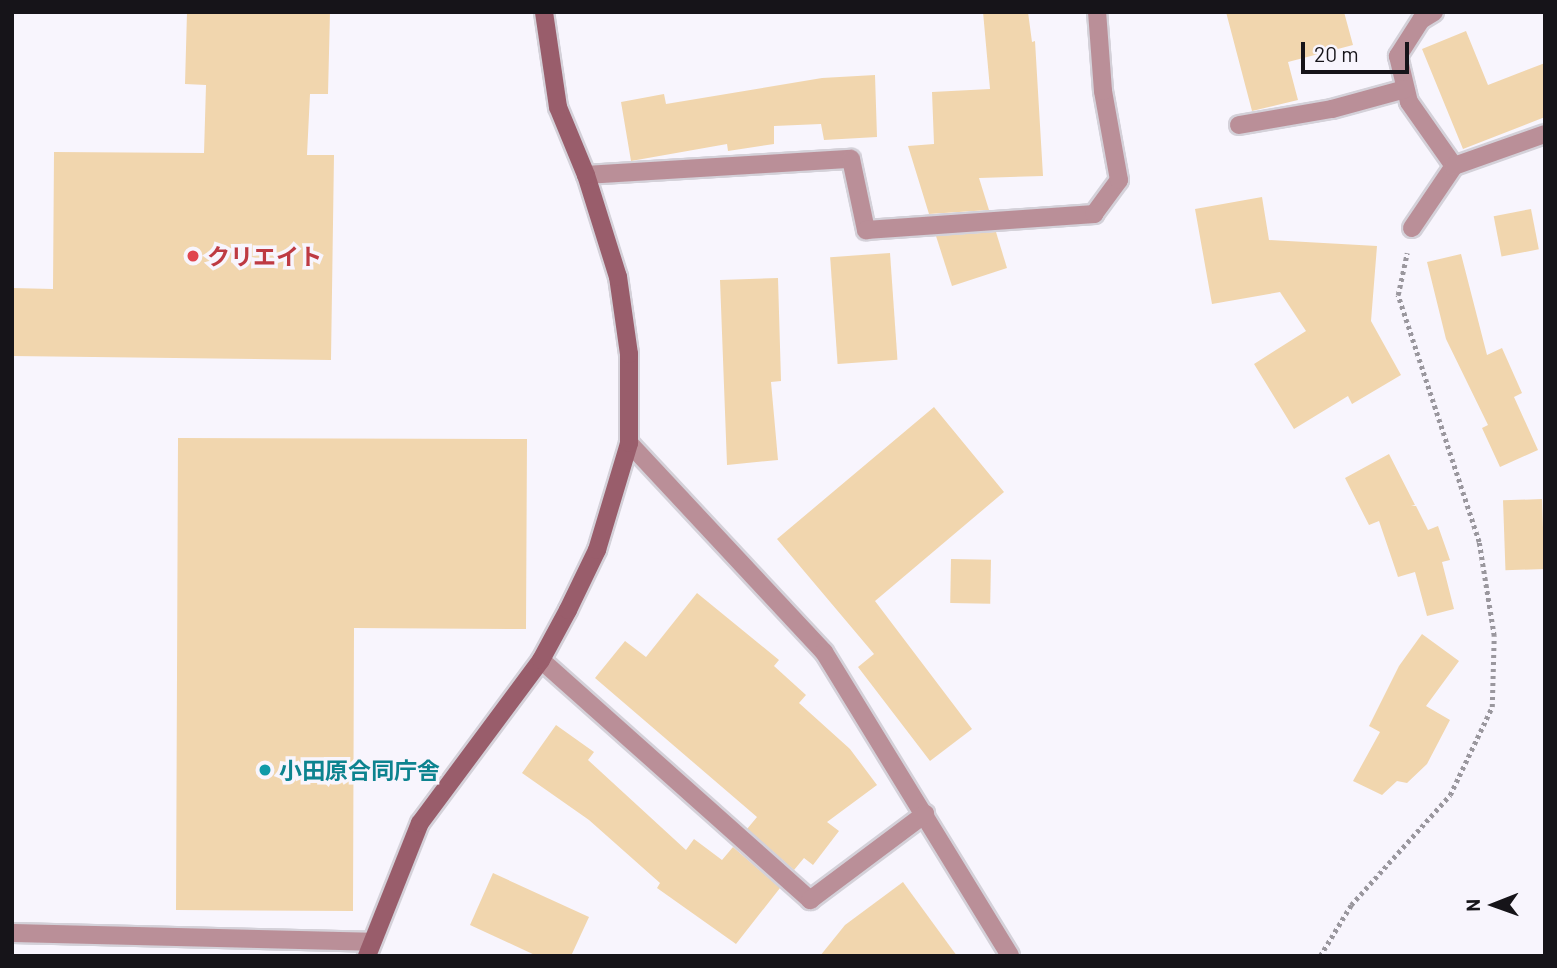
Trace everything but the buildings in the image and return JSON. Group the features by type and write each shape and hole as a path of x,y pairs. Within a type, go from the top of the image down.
{"street":[{"path":"12,933 370,949 420,823 541,660 597,550 629,443 629,354 618,277 586,174 558,107 544,12"},
{"path":"586,174 851,159 866,230 1094,214 1119,180 1103,91 1097,12"},
{"path":"1434,12 1421,20 1398,56 1409,102 1454,166"},
{"path":"1239,125 1332,109 1405,89"},
{"path":"1412,228 1454,166 1545,134"},
{"path":"629,443 824,652 926,814 1010,956"},
{"path":"541,660 810,900 926,814"}],"path":[{"path":"1320,956 1351,905 1386,862 1450,794 1492,707 1494,636 1479,542 1398,295 1412,228"}],"place":[{"name":"クリエイト","path":"193,256"},
{"name":"小田原合同庁舎","path":"265,770"}]}
